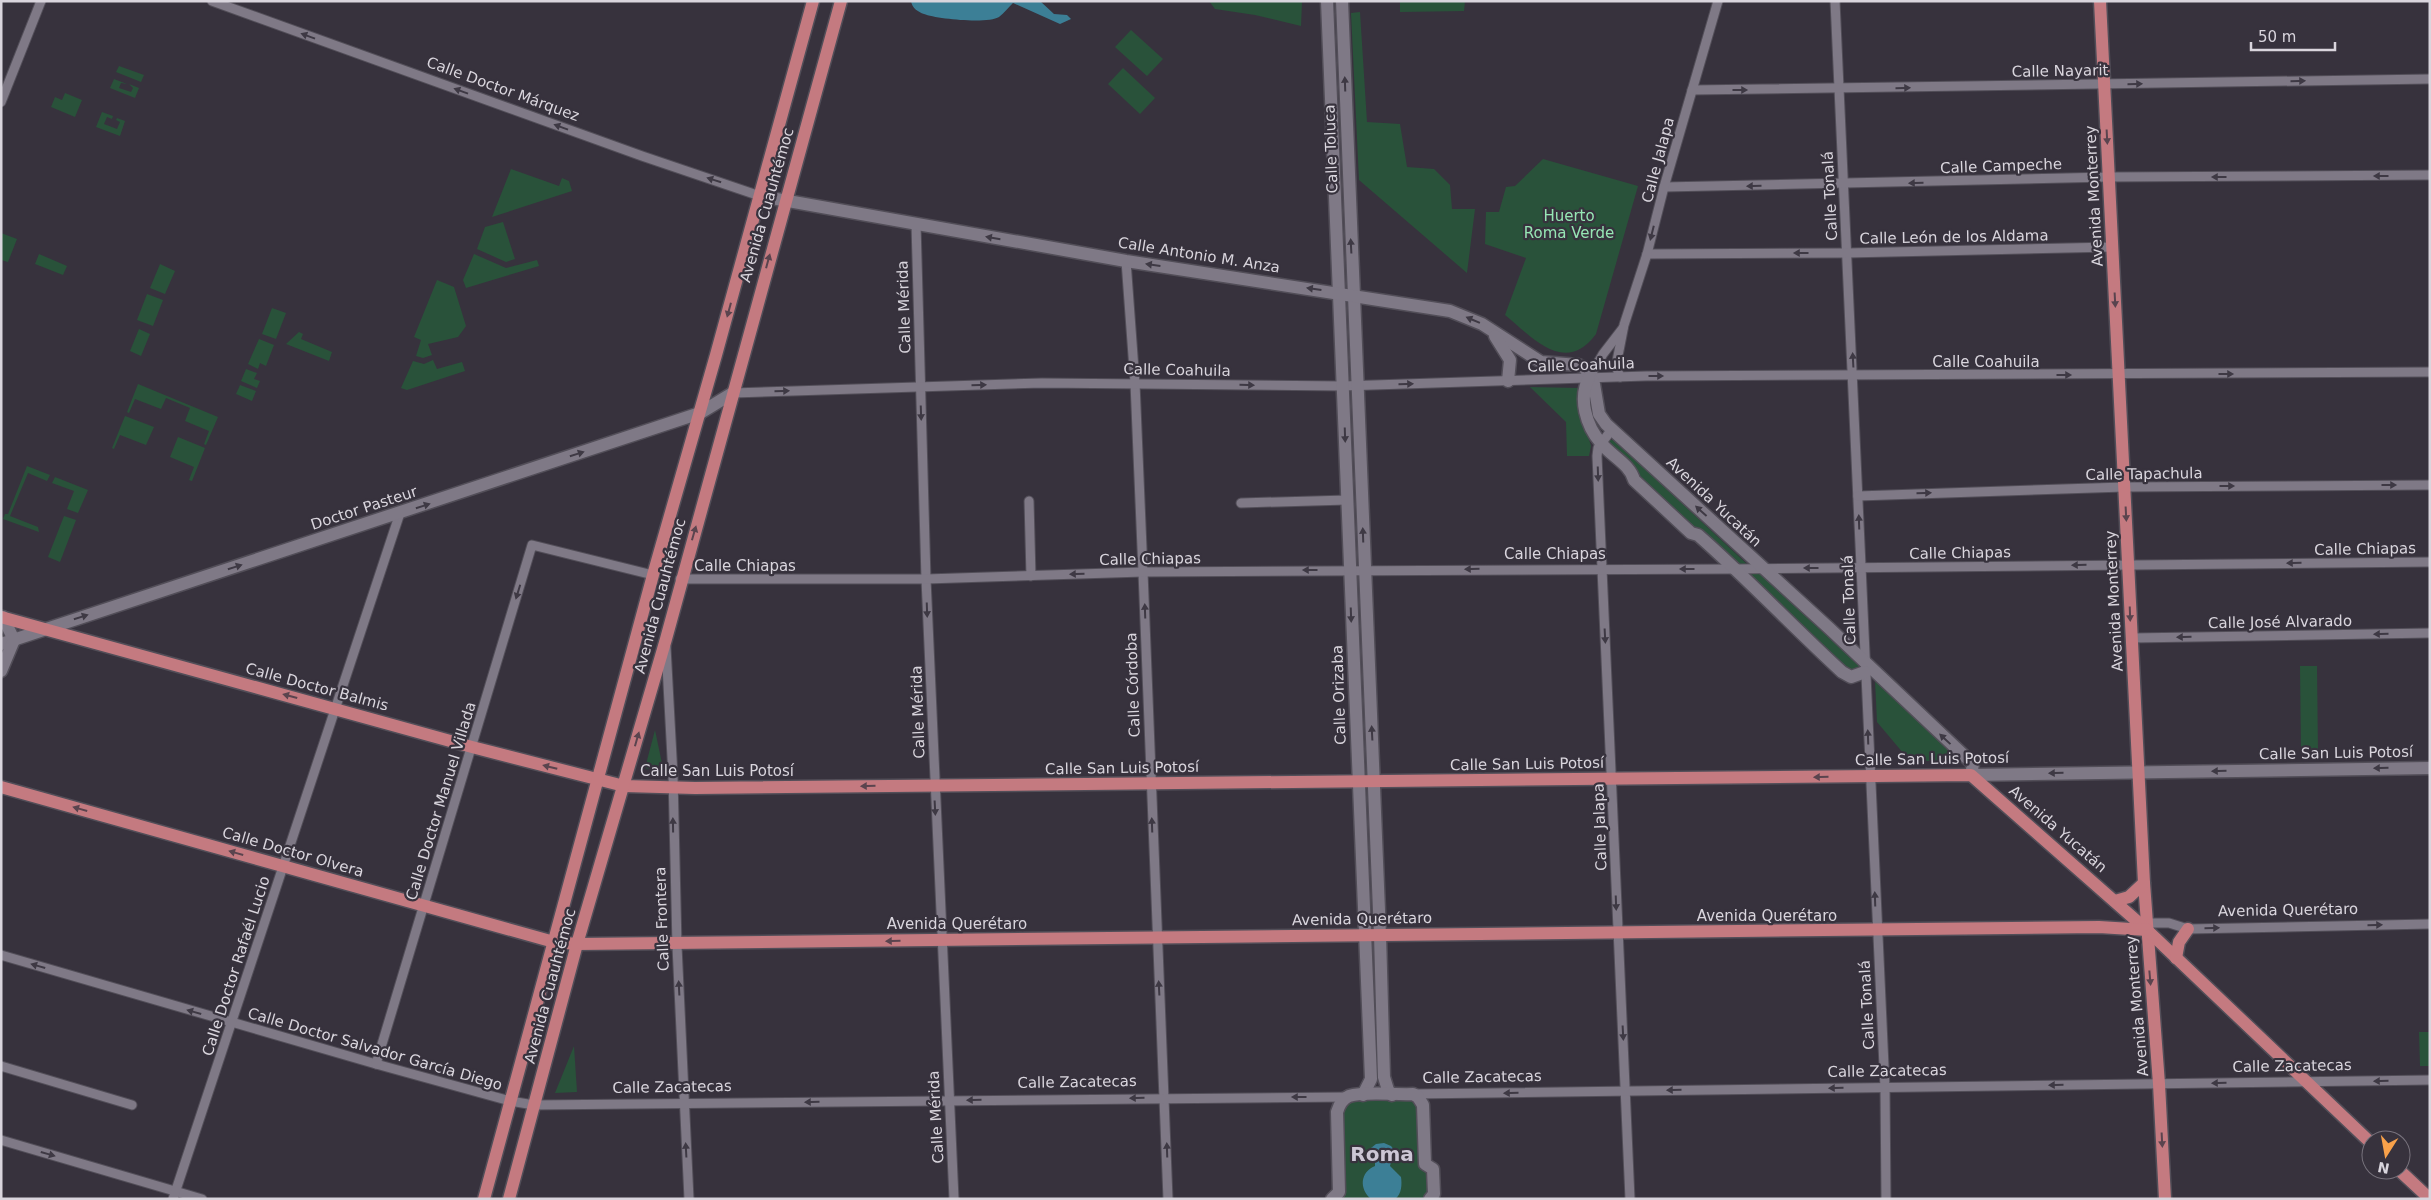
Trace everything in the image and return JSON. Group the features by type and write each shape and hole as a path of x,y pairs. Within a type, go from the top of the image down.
{"main road":[{"name":"Avenida Cuauhtémoc","path":"484,1199 653,575 700,414 813,1"},
{"name":"Avenida Cuauhtémoc","path":"509,1199 577,944 666,639 680,580 841,1"},
{"name":"Avenida Monterrey","path":"2100,1 2144,883 2159,1084 2165,1199"},
{"name":"Calle Doctor Balmis","path":"2,617 472,747 624,786"},
{"name":"Calle San Luis Potosí","path":"624,786 672,788 934,786 1971,775"},
{"name":"Avenida Yucatán","path":"1971,775 2115,901 2147,926 2176,958"},
{"name":"Calle Doctor Olvera","path":"1,788 554,942 577,944"},
{"path":"2115,901 2129,898 2144,883"},
{"name":"Avenida Querétaro","path":"577,944 1876,931 2147,926"},
{"path":"2188,929 2179,942 2176,958 2361,1135"},
{"path":"2410,1180 2430,1199"}],"street":[{"path":"1,102 41,1"},
{"name":"Calle Doctor Márquez","path":"212,1 642,156 760,196 785,200"},
{"name":"Calle Toluca","path":"1327,1 1338,292"},
{"name":"Calle Toluca","path":"1342,1 1353,295"},
{"name":"Calle Jalapa","path":"1620,377 1616,366 1624,325 1647,254 1664,187 1718,1"},
{"name":"Calle Tonalá","path":"1835,1 1854,377 1876,931 1885,1088 1886,1199"},
{"name":"Calle Nayarit","path":"1692,90 2430,79"},
{"name":"Calle Campeche","path":"1664,187 1844,185 2109,177 2430,176"},
{"name":"Calle Antonio M. Anza","path":"785,200 1126,261 1338,292 1450,311 1476,321 1541,362 1578,365 1585,368 1589,378"},
{"name":"Calle Mérida","path":"916,224 934,786 954,1199"},
{"name":"Calle León de los Aldama","path":"1647,254 1847,253 2113,247"},
{"name":"Calle Córdoba","path":"1126,261 1135,383 1156,938 1166,1098 1168,1199"},
{"name":"Calle Orizaba","path":"1338,292 1371,1079 1363,1095"},
{"name":"Calle Orizaba","path":"1353,295 1374,781 1384,1077 1388,1090 1392,1095"},
{"name":"Calle Jalapa","path":"1589,378 1603,354 1624,325"},
{"path":"1492,332 1510,360 1508,381"},
{"name":"Calle Coahuila","path":"733,393 920,386 1135,383 1343,386 1620,377 2430,372"},
{"path":"1589,378 1586,385 1584,405 1590,426 1601,443 1632,473 1634,480 1691,534 1698,535 1736,569 1788,624 1842,672 1851,677 1865,668"},
{"name":"Avenida Yucatán","path":"1589,378 1594,384 1599,414 1612,430 1762,568 1865,668 1973,764 1971,775"},
{"name":"Doctor Pasteur","path":"1,644 700,414 733,393"},
{"path":"1601,443 1612,430"},
{"name":"Calle Jalapa","path":"1601,443 1598,456 1602,568 1630,1199"},
{"name":"Calle Tapachula","path":"1858,496 2124,487 2430,485"},
{"path":"1241,503 1347,500"},
{"path":"1029,501 1031,576"},
{"name":"Calle Doctor Rafaél Lucio","path":"175,1195 283,866 337,709 400,513"},
{"name":"Calle Doctor Manuel Villada","path":"376,1064 532,545 653,575"},
{"name":"Calle Chiapas","path":"680,580 926,579 1143,572 1602,568 1736,569 2430,562"},
{"path":"1,670 14,640 2,617"},
{"name":"Calle José Alvarado","path":"2132,638 2430,633"},
{"name":"Calle Frontera","path":"666,639 689,1199"},
{"name":"Calle San Luis Potosí","path":"1971,775 2430,768"},
{"name":"Avenida Querétaro","path":"2147,926 2168,923 2188,929 2430,924"},
{"name":"Calle Doctor Salvador García Diego","path":"1,955 376,1064 510,1101 534,1105"},
{"path":"1,1066 132,1105"},
{"name":"Calle Zacatecas","path":"534,1105 1348,1096 1625,1090 2430,1080"},
{"path":"1413,1094 1418,1097 1423,1105 1426,1164 1433,1169 1434,1194 1430,1199"},
{"path":"1332,1199 1339,1192 1337,1112 1342,1101 1348,1096"},
{"path":"1,1140 175,1195 202,1199"}],"green space":[{"path":"1209,1 1302,1 1301,26 1255,15 1215,9"},
{"path":"1400,1 1465,1 1464,11 1400,12"},
{"path":"1360,12 1367,122 1400,124 1407,167 1434,169 1450,185 1452,209 1475,209 1467,273 1359,180 1351,13"},
{"path":"1131,30 1163,59 1147,76 1115,47"},
{"path":"119,66 144,75 141,82 116,72"},
{"path":"1123,68 1155,98 1140,114 1108,84"},
{"path":"114,79 127,84 121,83 119,88 131,92 133,88 129,84 139,88 135,98 110,88"},
{"path":"65,93 82,100 75,117 51,107 55,97 62,100"},
{"path":"102,112 113,116 112,119 107,117 104,124 117,129 120,122 116,120 117,118 125,121 120,136 96,127"},
{"name":"Huerto Roma Verde","path":"1543,159 1638,186 1596,334 1584,346 1573,352 1561,353 1549,349 1527,334 1505,315 1526,258 1485,244 1486,212 1499,212 1506,187 1515,186"},
{"path":"511,169 559,186 562,178 569,181 572,191 492,217"},
{"path":"503,222 515,259 506,262 477,249 485,227"},
{"path":"1,233 17,239 8,262 1,260"},
{"path":"39,254 67,266 63,275 35,264"},
{"path":"474,254 506,268 537,260 539,266 466,288 463,280"},
{"path":"160,264 175,271 165,294 150,288"},
{"path":"437,280 454,287 466,326 458,337 428,344 432,355 423,358 416,356 421,340 414,337"},
{"path":"147,294 163,300 153,326 137,320"},
{"path":"272,308 286,313 276,339 262,334"},
{"path":"139,329 150,334 141,356 130,351"},
{"path":"299,332 303,334 301,339 332,352 329,361 286,344"},
{"path":"259,339 274,345 266,366 260,363 258,369 248,364"},
{"path":"433,360 437,369 462,362 465,371 407,390 401,388 413,361 424,364"},
{"path":"246,369 257,373 254,379 260,381 257,388 241,381"},
{"path":"138,384 218,417 206,445 204,444 209,431 185,421 190,408 166,398 161,409 135,399 129,413 127,412"},
{"path":"240,385 256,391 252,401 236,394"},
{"path":"1530,387 1579,388 1580,409 1591,446 1589,456 1567,456 1566,422"},
{"path":"125,416 154,427 146,445 120,435 114,449 112,448"},
{"path":"178,437 205,448 192,481 189,480 194,467 170,457"},
{"path":"1609,439 1615,441 1748,565 1736,566 1639,481 1607,441"},
{"path":"27,466 50,475 47,481 28,473 10,516 38,527 39,532 3,519 5,514 8,514"},
{"path":"55,477 88,490 78,513 67,509 74,491 52,483"},
{"path":"64,516 76,520 60,562 48,557"},
{"path":"1744,572 1758,572 1861,667 1850,676"},
{"path":"2300,666 2317,666 2318,753 2301,753"},
{"path":"1875,680 1963,763 1909,760 1877,722"},
{"path":"655,730 664,773 645,768"},
{"path":"2419,1032 2430,1032 2430,1066 2420,1066"},
{"path":"574,1046 577,1092 555,1093"},
{"path":"1418,1097 1425,1164 1433,1169 1430,1199 1332,1199 1342,1101"}],"water":[{"path":"911,1 1040,1 1054,14 1067,15 1071,19 1060,24 1013,3 999,17 993,19 950,19 922,13 914,8"},
{"path":"1384,1143 1391,1146 1394,1150 1390,1166 1401,1177 1401,1189 1395,1199 1371,1199 1364,1190 1364,1176 1366,1172 1375,1166 1375,1160 1371,1157 1371,1148 1376,1144"}],"district":[{"name":"Roma","path":"1382,1154"}]}
